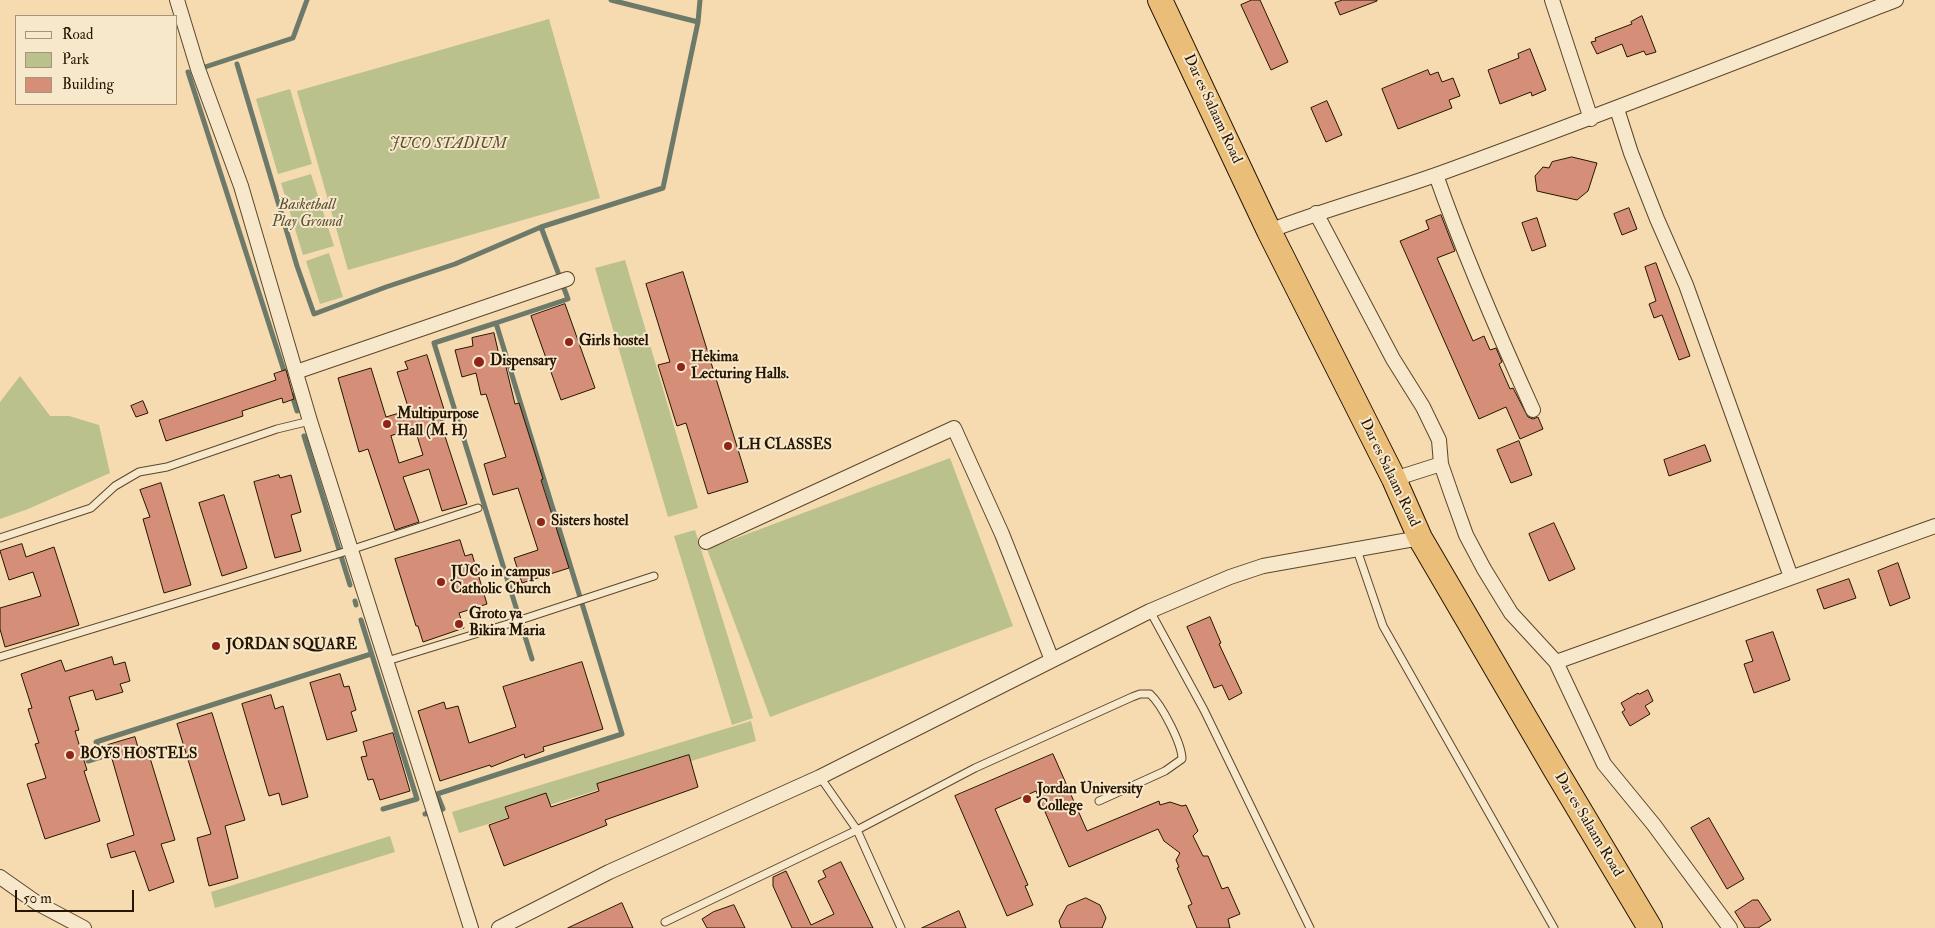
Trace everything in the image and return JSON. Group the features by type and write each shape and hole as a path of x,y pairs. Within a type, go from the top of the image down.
{"highway":[{"name":"Dar es Salaam Road","path":"1160,0 1270,231 1394,479 1420,538 1650,928"}],"street":[{"path":"177,0 198,69 241,186 310,421 471,928"},
{"path":"1552,0 1592,119"},
{"path":"1270,231 1316,213 1436,175 1592,119 1896,0"},
{"path":"1618,109 1631,153 1686,285 1791,578"},
{"path":"1436,175 1482,293 1534,410"},
{"path":"1316,213 1393,359 1423,407 1439,440 1441,464 1466,535 1484,570 1511,613 1556,662 1604,764 1654,825 1730,928"},
{"path":"296,372 567,279"},
{"path":"706,542 954,428 1002,534 1052,660"},
{"path":"1394,479 1441,464"},
{"path":"1556,662 1935,526"},
{"path":"499,928 609,872 820,777 1150,611 1230,577 1264,566 1420,538"},
{"path":"0,877 37,903 84,928"}],"lane":[{"path":"0,538 91,508 115,486 139,472 167,467 277,429 310,421"},
{"path":"0,657 352,550 478,508"},
{"path":"1357,550 1383,626 1554,928"},
{"path":"387,661 654,576"},
{"path":"1150,611 1204,710 1310,928"},
{"path":"665,922 857,830 975,768 1132,697 1140,694 1150,694 1156,700 1177,740 1182,759 1165,771 1099,802"},
{"path":"820,777 857,830 901,928"}],"green space":[{"name":"JUCO STADIUM","path":"549,19 600,198 348,270 297,91"},
{"path":"290,89 312,164 278,174 256,99"},
{"name":"Basketball Play Ground","path":"311,174 334,246 303,255 281,183"},
{"path":"329,253 343,297 320,304 306,261"},
{"path":"625,260 698,508 668,517 595,268"},
{"path":"20,376 50,416 69,416 99,425 110,473 28,509 0,519 0,402"},
{"path":"950,458 1013,626 770,717 707,549"},
{"path":"695,530 753,718 732,725 674,536"},
{"path":"751,721 756,741 459,833 452,812"},
{"path":"390,836 395,852 215,908 211,892"}],"building":[{"path":"1252,0 1260,0 1288,62 1271,70 1241,5"},
{"path":"1343,0 1377,1 1340,15 1335,3"},
{"path":"1642,16 1656,52 1646,55 1644,51 1627,57 1622,44 1597,54 1591,42 1596,41 1595,38 1632,24 1631,22"},
{"path":"1530,49 1546,90 1532,96 1531,92 1500,104 1488,70 1519,58 1518,54"},
{"path":"1428,70 1430,75 1438,72 1442,82 1453,78 1460,96 1449,100 1452,108 1398,129 1382,89"},
{"path":"1327,101 1342,135 1326,142 1311,108"},
{"path":"1572,157 1597,163 1588,191 1577,200 1537,191 1535,176 1543,167 1549,168 1552,162"},
{"path":"1629,208 1637,229 1622,235 1614,214"},
{"path":"1441,215 1455,251 1437,258 1473,341 1484,336 1490,350 1496,348 1502,362 1499,364 1510,389 1513,388 1528,417 1533,419 1538,417 1543,429 1520,439 1506,407 1479,419 1400,241 1429,229 1426,221"},
{"path":"1537,218 1546,246 1532,251 1522,223"},
{"path":"1656,263 1690,356 1679,360 1662,315 1654,318 1649,304 1656,301 1645,267"},
{"path":"683,272 748,482 708,494 686,423 677,426 658,365 670,362 646,284"},
{"name":"Girls hostel","path":"565,304 595,388 561,400 531,316"},
{"path":"494,333 501,364 505,363 515,404 519,403 569,568 522,583 514,558 538,550 518,488 493,495 484,464 506,457 486,394 481,395 476,373 462,377 455,350 473,346 472,338"},
{"path":"427,355 447,419 440,421 467,504 442,511 429,469 403,477 419,522 395,530 368,449 359,452 338,378 371,368 386,417 409,410 397,372 408,369 405,362","holes":["415,429 423,455 399,463 391,436"]},
{"path":"286,370 294,399 283,403 282,398 242,411 243,416 166,441 159,420 276,380 274,374"},
{"path":"143,401 148,413 136,417 131,406"},
{"path":"1519,441 1532,475 1511,483 1497,450"},
{"path":"1705,445 1711,461 1669,476 1664,460"},
{"path":"279,475 280,478 291,475 301,512 291,515 301,551 275,558 254,482"},
{"path":"161,483 191,585 164,593 143,519 150,517 140,490"},
{"path":"224,495 247,568 222,576 199,503"},
{"path":"1554,523 1575,569 1549,581 1529,534"},
{"name":"JUCo in campus Catholic Church","path":"460,540 465,556 472,554 487,604 459,613 464,628 423,642 418,626 416,626 395,559"},
{"path":"22,544 26,557 54,547 79,625 5,647 0,629 0,608 41,596 33,572 9,580 0,551"},
{"path":"1898,563 1910,598 1890,606 1878,571"},
{"path":"1849,579 1856,598 1824,609 1817,590"},
{"path":"1210,617 1221,643 1219,644 1242,693 1229,700 1222,685 1214,688 1187,627"},
{"path":"1773,632 1790,680 1754,693 1744,664 1753,661 1746,641"},
{"name":"BOYS HOSTELS","path":"112,657 114,665 125,662 130,681 120,684 123,692 96,700 93,690 69,697 79,730 75,731 87,770 84,771 100,821 45,839 27,784 46,778 35,744 39,743 28,709 32,708 21,674 61,660 65,671"},
{"path":"582,662 603,729 543,747 544,751 525,758 524,754 491,767 490,765 440,781 418,711 444,702 446,709 458,706 469,743 516,727 503,687"},
{"path":"340,674 344,687 349,686 356,710 351,712 357,731 327,740 310,683"},
{"path":"1648,690 1653,701 1645,706 1650,714 1630,726 1622,712 1625,710 1621,703 1638,693"},
{"path":"271,695 275,709 283,706 308,797 282,805 279,793 269,796 242,704"},
{"path":"212,713 245,820 225,826 238,878 209,886 197,838 211,834 177,724"},
{"path":"393,733 410,791 380,800 373,779 368,780 361,757 367,756 363,742"},
{"path":"135,737 139,751 147,748 175,840 161,844 174,882 149,891 135,851 111,858 107,844 134,835 108,745"},
{"path":"1053,754 1087,831 1159,801 1160,805 1170,802 1182,806 1186,805 1198,831 1193,836 1203,856 1208,856 1222,889 1228,887 1240,914 1228,919 1230,928 1197,928 1188,906 1192,904 1177,868 1179,867 1176,860 1180,853 1164,841 1158,829 1069,867 1036,791 995,809 1028,885 1025,886 1033,905 1007,916 955,796"},
{"path":"689,755 698,787 605,820 607,825 504,866 489,825 509,818 505,807 546,793 551,807 599,791 597,784"},
{"path":"1709,818 1744,879 1727,889 1691,828"},
{"path":"841,862 873,928 792,928 773,886 773,877 786,871 811,925 834,914 818,881 826,877 823,871"},
{"path":"1086,898 1100,905 1106,918 1102,928 1061,928 1059,921 1067,906"},
{"path":"1753,900 1758,900 1771,920 1758,928 1745,928 1735,912"},
{"path":"622,903 633,928 568,928"},
{"path":"734,905 745,928 707,928 702,919 713,912"},
{"path":"959,911 966,928 922,928"}],"waterway":[{"path":"199,69 293,38 307,0"},
{"path":"611,0 698,22 700,0"},
{"path":"237,64 297,266 314,314 455,264 541,227 663,188 698,22"},
{"path":"188,72 286,377"},
{"path":"425,814 443,809 437,794 622,734 496,323 568,299 541,227"},
{"path":"496,323 434,343 532,659"},
{"path":"292,395 297,411"},
{"path":"304,436 350,585"},
{"path":"355,601 356,605"},
{"path":"361,620 417,799 383,809"},
{"path":"88,761 101,757 96,742 371,654"}],"place":[{"name":"Girls hostel","path":"569,342"},
{"name":"Dispensary","path":"479,362"},
{"name":"Hekima Lecturing Halls.","path":"681,367"},
{"name":"Multipurpose Hall (M. H)","path":"387,424"},
{"name":"LH CLASSES","path":"728,446"},
{"name":"Sisters hostel","path":"541,522"},
{"name":"JUCo in campus Catholic Church","path":"441,582"},
{"name":"Groto ya Bikira Maria","path":"459,624"},
{"name":"JORDAN SQUARE","path":"216,646"},
{"name":"BOYS HOSTELS","path":"70,755"},
{"name":"Jordan University College","path":"1027,799"}]}
